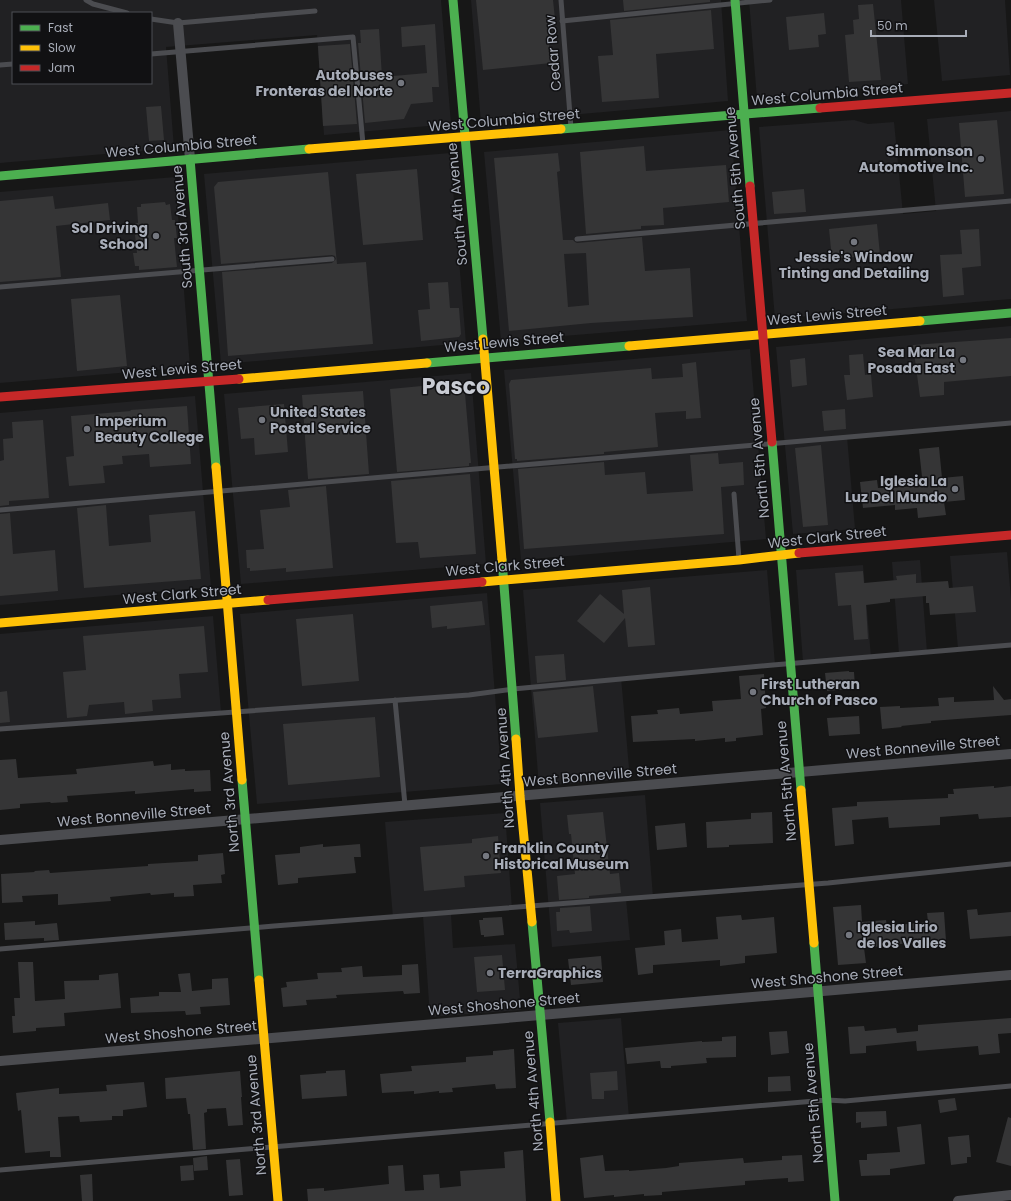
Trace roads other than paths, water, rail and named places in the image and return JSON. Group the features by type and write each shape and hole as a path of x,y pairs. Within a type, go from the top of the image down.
{"street":[{"name":"South 4th Avenue","path":"453,0 485,358"},
{"name":"South 5th Avenue","path":"735,2 763,334"},
{"name":"South 3rd Avenue","path":"178,23 209,382"},
{"name":"West Columbia Street","path":"0,176 190,159 1011,93"},
{"name":"West Lewis Street","path":"0,397 209,382 1011,313"},
{"name":"North 5th Avenue","path":"763,334 835,1201"},
{"name":"North 4th Avenue","path":"485,358 513,689 520,796 541,1015 556,1201"},
{"name":"North 3rd Avenue","path":"209,382 278,1201"},
{"name":"West Clark Street","path":"0,623 739,560 781,553 1011,535"},
{"name":"West Bonneville Street","path":"0,840 1011,754"},
{"name":"West Shoshone Street","path":"0,1061 1011,975"},
{"path":"958,1201 1011,1195"}],"lane":[{"path":"86,0 93,4 123,12"},
{"name":"Cedar Row","path":"561,0 571,129"},
{"path":"562,21 735,2 770,0"},
{"path":"152,19 178,23 315,11"},
{"path":"152,54 353,37 363,145"},
{"path":"0,65 12,64"},
{"path":"577,239 1011,201"},
{"path":"0,287 332,259"},
{"path":"0,510 218,490 494,468 1011,423"},
{"path":"734,494 739,560"},
{"path":"0,729 469,695 513,689 1011,645"},
{"path":"395,700 405,805"},
{"path":"0,949 809,884 1011,864"},
{"path":"0,1170 550,1125 827,1100 845,1101 1011,1086"}],"place":[{"name":"Autobuses Fronteras del Norte","path":"401,83"},
{"name":"Simmonson Automotive Inc.","path":"981,159"},
{"name":"Sol Driving School","path":"156,236"},
{"name":"Jessie's Window Tinting and Detailing","path":"854,242"},
{"name":"Sea Mar La Posada East","path":"963,360"},
{"name":"United States Postal Service","path":"262,420"},
{"name":"Imperium Beauty College","path":"87,429"},
{"name":"Iglesia La Luz Del Mundo","path":"955,489"},
{"name":"First Lutheran Church of Pasco","path":"753,692"},
{"name":"Franklin County Historical Museum","path":"486,856"},
{"name":"Iglesia Lirio de los Valles","path":"849,935"},
{"name":"TerraGraphics","path":"490,973"}],"district":[{"name":"Pasco","path":"456,386"}]}
